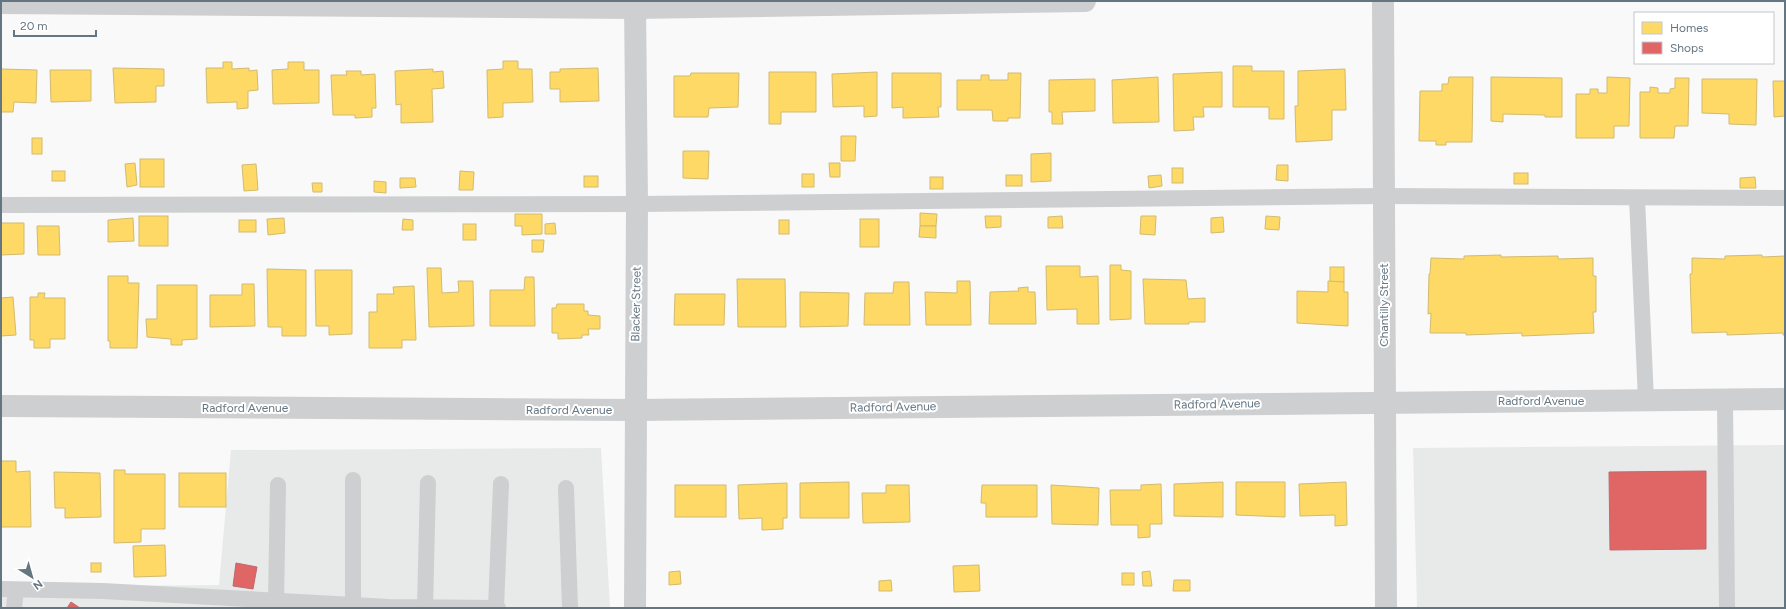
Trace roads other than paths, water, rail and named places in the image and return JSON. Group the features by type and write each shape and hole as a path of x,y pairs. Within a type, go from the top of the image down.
{"street":[{"path":"1,4 635,4 1085,1"},
{"name":"Chantilly Street","path":"1383,1 1386,608"},
{"name":"Blacker Street","path":"635,4 638,204 635,410 636,608"},
{"name":"Radford Avenue","path":"1,406 635,410 1785,399"}],"lane":[{"path":"1,205 638,204 1383,196 1785,198"},
{"path":"1637,198 1646,400"},
{"path":"1725,400 1727,608"},
{"path":"353,480 353,606"},
{"path":"425,608 428,483"},
{"path":"14,608 9,590 103,591 389,608 497,608 501,484"},
{"path":"276,602 278,485"},
{"path":"566,488 570,608"}]}
